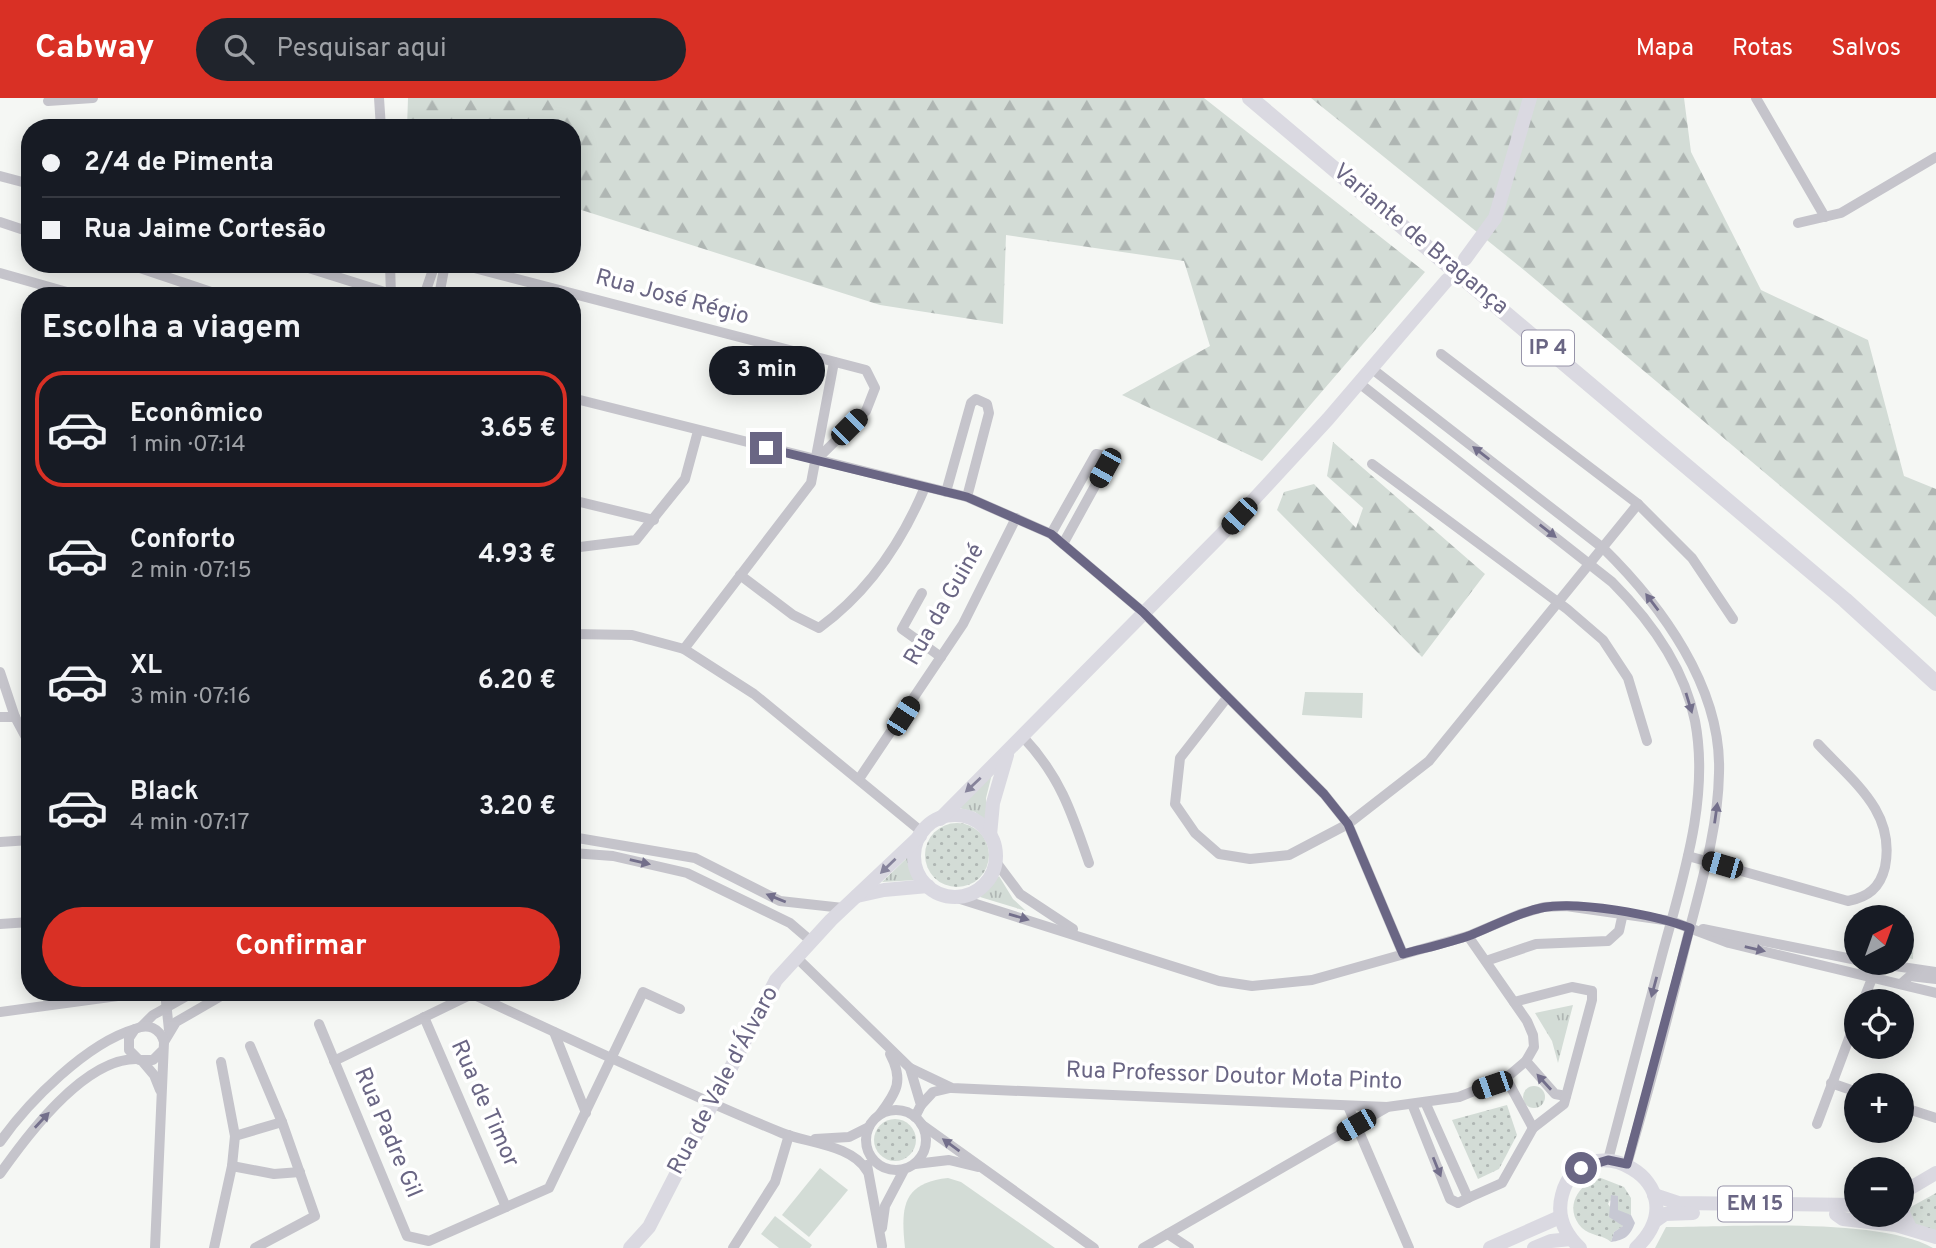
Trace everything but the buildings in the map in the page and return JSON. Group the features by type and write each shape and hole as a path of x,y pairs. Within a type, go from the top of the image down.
{"highway":[{"name":"Variante de Bragança","path":"1250,98 1845,600 1936,683"},
{"name":"Variante de Bragança","path":"1845,600 1936,670"}],"main road":[{"path":"1465,259 1495,218 1530,98"},
{"path":"1007,753 993,803 990,835 996,862 986,884 977,891 954,897 928,886 919,875 915,862 921,834 940,819 1007,753 1221,535 1359,383 1447,280"},
{"path":"940,819 962,816 973,820 990,835"},
{"name":"Rua de Vale d'Álvaro","path":"649,1227 776,980 843,908 921,834"},
{"path":"856,896 928,886"},
{"path":"1576,1244 1560,1217 1563,1189 1571,1177 1594,1162 1608,1160 1627,1164 1639,1172 1654,1195 1655,1221 1648,1236 1636,1248"},
{"path":"1914,1190 1936,1173"},
{"path":"1914,1194 1936,1185"},
{"name":"EM 15","path":"1654,1195 1678,1203 1844,1205"},
{"name":"EM 15","path":"1655,1221 1665,1214 1677,1213 1844,1214"},
{"path":"1836,1214 1843,1219 1914,1229 1936,1237"},
{"path":"1490,1248 1560,1217"},
{"path":"630,1248 649,1227"},
{"path":"1534,1248 1550,1241 1576,1244"}],"street":[{"path":"48,101 93,98"},
{"path":"379,98 380,119"},
{"path":"1756,98 1825,217"},
{"path":"1797,223 1841,213 1936,157"},
{"path":"0,176 21,182"},
{"path":"0,222 21,229"},
{"path":"0,272 51,287"},
{"path":"155,273 196,287"},
{"path":"324,273 366,287"},
{"name":"Rua José Régio","path":"493,273 547,287"},
{"name":"Rua José Régio","path":"581,296 866,370 875,388 866,411 815,461"},
{"path":"1441,354 1638,504 1692,558 1733,619"},
{"path":"684,649 811,483 834,362"},
{"path":"1371,368 1603,548 1649,597 1671,629 1706,701 1716,736 1720,770 1708,861 1627,1164"},
{"path":"1359,383 1590,564 1638,608 1665,648 1683,683 1695,721 1699,765 1688,856 1608,1160"},
{"path":"946,492 971,403 976,399 983,400 988,404 989,412 967,497"},
{"path":"581,400 967,497 1051,534 1143,612 1226,699 1324,794 1348,824 1403,954"},
{"path":"581,547 636,540 685,480 698,430"},
{"path":"1051,534 1096,454 1105,456 1107,464 1063,544"},
{"path":"1372,464 1559,603 1603,640 1628,678 1647,741"},
{"path":"740,575 793,615 819,628 848,607 908,530 925,487"},
{"path":"581,502 654,520"},
{"path":"1226,699 1180,758 1175,804 1195,833 1219,854 1250,859 1289,855 1348,824 1429,761 1638,504"},
{"name":"Rua da Guiné","path":"859,779 963,624 1016,518"},
{"path":"922,593 902,628 942,657"},
{"path":"581,634 632,635 684,649 754,694 859,779 921,834"},
{"path":"0,671 21,728"},
{"path":"0,717 15,716"},
{"path":"1023,737 1047,762 1073,814 1088,863"},
{"path":"1688,856 1848,901 1872,892 1882,877 1888,846 1887,832 1875,806 1818,744"},
{"path":"581,839 695,858 780,901 843,908"},
{"path":"0,842 21,841"},
{"path":"581,854 613,856 687,873 790,923 811,941"},
{"path":"996,862 1020,894 1084,937"},
{"path":"954,897 1219,981 1252,986 1312,980 1468,936 1544,908 1566,906 1671,921 1729,943 1936,993"},
{"path":"1486,961 1536,944 1608,941 1619,931 1623,913"},
{"path":"0,925 21,923"},
{"path":"1690,928 1731,932 1844,957"},
{"path":"1468,936 1514,1002 1533,1035 1534,1047 1526,1061 1555,1094 1566,1096"},
{"name":"Rua Professor Doutor Mota Pinto","path":"796,957 887,1049 910,1068 952,1088"},
{"path":"1914,969 1936,972"},
{"path":"1868,989 1873,976"},
{"path":"1902,983 1910,976 1936,979"},
{"path":"1412,1104 1450,1199 1458,1202 1502,1182 1533,1128 1564,1104 1592,1000 1592,991 1572,987 1514,1002"},
{"path":"506,1207 549,1188 643,992 680,1009"},
{"path":"0,1012 57,1001"},
{"path":"0,1174 26,1138 69,1094 113,1062 157,1058 169,1030 168,1001"},
{"path":"0,1142 55,1082 115,1036 139,1027 178,1001"},
{"path":"169,1030 184,1017 212,1001"},
{"path":"334,1062 457,1001"},
{"path":"487,1001 711,1104 794,1137 849,1154 867,1171"},
{"name":"Rua de Timor","path":"424,1017 506,1207"},
{"name":"Rua Padre Gil","path":"319,1024 407,1236 429,1241 506,1207"},
{"path":"139,1027 159,1031 163,1046 163,1106 155,1248"},
{"path":"139,1027 128,1044 158,1081 163,1106"},
{"path":"554,1032 586,1113"},
{"path":"250,1046 282,1122 315,1216 256,1248"},
{"path":"794,1137 830,1140 849,1137 869,1127 895,1093 900,1075 887,1049"},
{"path":"1817,1124 1844,1050"},
{"name":"Rua Professor Doutor Mota Pinto","path":"920,1105 933,1092 952,1088 1387,1107 1459,1097 1506,1078 1526,1061"},
{"path":"214,1248 232,1166 235,1136 221,1062"},
{"path":"910,1068 920,1105 918,1120 926,1141 925,1149 915,1164"},
{"path":"1506,1078 1533,1128"},
{"name":"Rua Professor Doutor Mota Pinto","path":"895,1093 916,1083 937,1083"},
{"path":"1831,1083 1844,1088"},
{"path":"1425,1102 1468,1198"},
{"path":"1348,1106 1409,1248"},
{"path":"1143,1248 1387,1107"},
{"path":"879,1115 897,1110 918,1120 1094,1248"},
{"path":"1914,1111 1936,1118"},
{"path":"235,1136 282,1122"},
{"path":"869,1127 867,1171 881,1247"},
{"path":"733,1248 775,1182 794,1137"},
{"path":"867,1151 871,1159 886,1169 904,1170 915,1164 949,1160 981,1167"},
{"path":"232,1166 274,1174 300,1172"},
{"path":"881,1247 885,1206 904,1170"},
{"name":"Rua de Vale d'Álvaro","path":"639,1248 649,1227"},
{"path":"1168,1234 1189,1248"}],"green space":[{"path":"408,98 1204,98 1425,272 1262,461 1122,395 1210,346 1184,261 1006,235 1003,324 880,305 581,210 581,119 407,119"},
{"path":"1311,98 1684,98 1691,152 1761,290 1868,340 1904,476 1936,489 1936,617 1524,270"},
{"path":"1333,442 1485,574 1422,657 1277,510 1284,492 1314,484 1356,528 1363,508 1327,476"},
{"path":"1305,692 1363,693 1362,718 1302,715"},
{"path":"992,774 986,798 986,821 975,812 959,808"},
{"path":"957,823 975,829 983,837 989,855 983,873 975,881 957,887 939,881 931,873 925,855 931,837 939,829"},
{"path":"910,855 917,880 882,882"},
{"path":"999,876 1013,899 1026,911 980,897"},
{"path":"1573,1005 1558,1063 1552,1041 1535,1013"},
{"path":"1534,1086 1542,1089 1545,1097 1542,1105 1534,1108 1526,1105 1523,1097 1526,1089"},
{"path":"1507,1105 1517,1135 1499,1169 1478,1179 1452,1120"},
{"path":"895,1119 910,1125 916,1140 910,1155 895,1161 880,1155 874,1140 880,1125"},
{"path":"820,1168 848,1190 809,1237 782,1215"},
{"path":"948,1178 961,1182 1055,1248 905,1248 903,1221 907,1200 921,1186"},
{"path":"1601,1178 1624,1187 1631,1198 1631,1215 1620,1213 1610,1200 1608,1204 1623,1226 1614,1232 1611,1242 1585,1231 1576,1220 1574,1212 1576,1197 1580,1191"},
{"path":"1936,1193 1936,1232 1914,1224 1914,1205"},
{"path":"775,1216 812,1245 810,1248 779,1248 761,1234"},
{"path":"1765,1225 1842,1228 1909,1238 1933,1248 1655,1248 1666,1227"}],"shaded area":[{"path":"1611,1195 1618,1196 1618,1210 1631,1215 1635,1223 1626,1237 1611,1242 1614,1232 1623,1226 1609,1217"}],"route":[{"path":"766,448 967,497 1051,534 1143,612 1226,699 1324,794 1348,824 1403,954 1468,936 1520,914 1566,906 1671,921 1690,928 1627,1164 1608,1160 1581,1168"}]}
